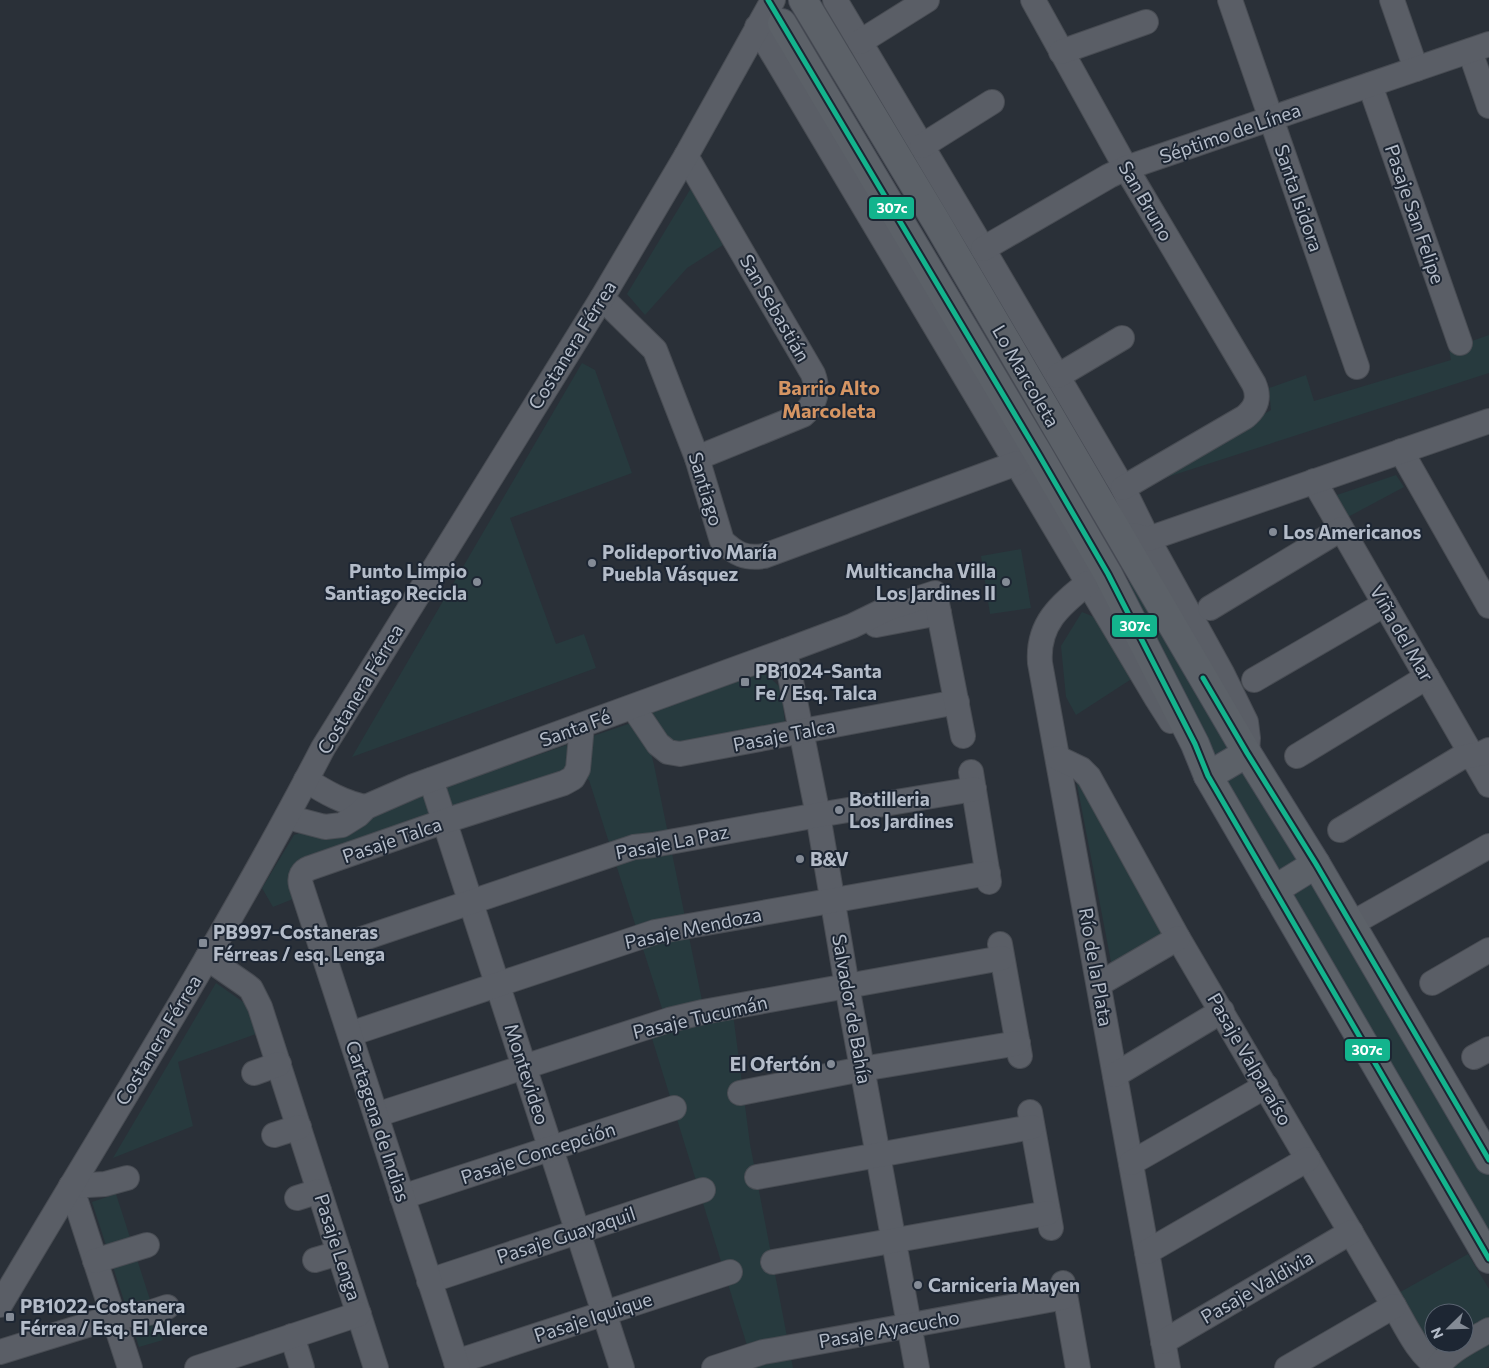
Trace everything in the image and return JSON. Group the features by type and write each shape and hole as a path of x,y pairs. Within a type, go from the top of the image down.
{"main road":[{"name":"Lo Marcoleta","path":"803,0 936,221 1247,753 1316,864 1489,1160"},
{"name":"Lo Marcoleta","path":"770,17 1029,438 1103,566 1195,744 1208,776 1489,1259"},
{"path":"1208,776 1247,753"},
{"path":"1274,890 1316,864"}],"street":[{"name":"Lo Marcoleta","path":"835,0 984,249 1123,488 1148,539 1222,672 1246,722 1247,753"},
{"path":"860,42 928,0"},
{"name":"San Bruno","path":"1032,0 1126,168 1254,384 1257,395 1257,402 1250,413 1123,488"},
{"name":"Santa Isidora","path":"1230,0 1357,367"},
{"path":"1392,0 1416,69"},
{"name":"Lo Marcoleta","path":"770,17 1018,463 1088,583 1171,721 1195,744"},
{"name":"Costanera Férrea","path":"0,1306 206,958 287,817 323,748 602,298 770,17"},
{"path":"1061,52 1146,22"},
{"path":"1480,47 1489,106"},
{"name":"Séptimo de Línea","path":"984,249 1103,179 1126,168 1480,47"},
{"name":"Pasaje San Felipe","path":"1370,84 1460,343"},
{"path":"922,146 992,102"},
{"name":"San Sebastián","path":"686,156 816,382 812,405 803,414 697,458"},
{"name":"Santiago","path":"602,298 655,350 697,458 722,541 741,555 764,556 1018,463"},
{"path":"1058,376 1122,338"},
{"path":"1118,532 1148,539 1400,451 1488,423"},
{"path":"1400,451 1489,606"},
{"name":"Viña del Mar","path":"1314,482 1427,677 1481,753 1489,785"},
{"path":"1210,608 1342,529"},
{"name":"Río de la Plata","path":"1088,583 1063,603 1046,627 1040,644 1040,663 1168,1368"},
{"name":"Santa Fé","path":"287,817 325,827 333,827 349,822 366,807 431,780 852,626 888,624 937,603 956,702"},
{"path":"1254,680 1385,604"},
{"name":"Salvador de Bahía","path":"785,651 818,815 847,986 917,1368"},
{"path":"1297,756 1427,677"},
{"path":"956,702 963,736"},
{"name":"Pasaje Talca","path":"632,707 658,744 668,752 680,754 956,702"},
{"name":"Pasaje Talca","path":"302,874 310,868 445,821 564,783 573,778 578,769 582,725"},
{"path":"1340,830 1460,758 1481,753"},
{"name":"Pasaje Valparaíso","path":"1058,758 1081,769 1089,777 1178,938 1394,1306 1424,1356 1438,1367"},
{"path":"306,780 340,799 366,807"},
{"name":"Montevideo","path":"431,780 622,1368"},
{"name":"Pasaje La Paz","path":"323,952 472,903 623,850 818,815 973,780 989,877"},
{"path":"1351,924 1489,846"},
{"name":"Cartagena de Indias","path":"302,874 300,882 457,1365"},
{"name":"Pasaje Mendoza","path":"350,1034 655,932 833,900 989,877"},
{"path":"1099,984 1178,938"},
{"path":"1432,983 1489,950"},
{"name":"Pasaje Tucumán","path":"376,1115 669,1020 847,986 1001,951 1019,1049 862,1069"},
{"name":"Pasaje Lenga","path":"206,958 239,979 251,990 260,1007 376,1368"},
{"path":"1115,1075 1222,1011"},
{"path":"254,1073 279,1064"},
{"path":"740,1092 862,1069"},
{"path":"1131,1163 1266,1086"},
{"name":"Pasaje Concepción","path":"402,1197 674,1108"},
{"path":"756,1177 878,1155 1031,1119 1049,1221 894,1240 773,1262"},
{"path":"274,1135 299,1127"},
{"path":"1147,1252 1308,1159"},
{"path":"127,1178 106,1184 71,1186 130,1368"},
{"name":"Pasaje Guayaquil","path":"429,1281 704,1190"},
{"path":"297,1198 319,1191"},
{"name":"Pasaje Valdivia","path":"1163,1342 1351,1232"},
{"path":"95,1261 147,1244"},
{"path":"315,1260 339,1253"},
{"name":"Pasaje Iquique","path":"457,1365 604,1313 730,1272"},
{"name":"Pasaje Ayacucho","path":"714,1368 763,1352 909,1325 1064,1289 1078,1368"},
{"path":"1287,1368 1394,1306"},
{"path":"0,1352 113,1317 149,1313 167,1307"},
{"path":"197,1368 227,1363 292,1336 359,1314"},
{"path":"1438,1367 1456,1349 1489,1330"},
{"path":"292,1336 302,1368"}],"green space":[{"path":"691,188 723,245 687,268 645,315 627,294"},
{"path":"1489,335 1489,373 1155,481 1155,476 1271,410 1269,388 1306,375 1314,401 1451,360 1449,349"},
{"path":"582,363 595,370 632,473 510,518 556,644 584,634 596,668 352,757"},
{"path":"1396,475 1404,487 1346,518 1334,496"},
{"name":"Multicancha Villa Los Jardines II","path":"1021,549 1031,608 990,614 981,556"},
{"path":"1137,575 1489,1175 1489,1237 1118,593"},
{"path":"1082,612 1099,619 1133,678 1076,715 1066,697 1061,646"},
{"path":"753,673 767,675 781,688 785,724 671,750 645,715"},
{"path":"634,722 647,737 654,765 706,1020 733,1014 750,1144 793,1368 754,1368 650,1032 667,1024 589,780 566,773 296,870 298,897 273,907 262,888 294,835 415,797"},
{"path":"1076,779 1091,799 1163,933 1112,967"},
{"path":"216,983 246,1004 256,1034 178,1062 193,1126 113,1158"},
{"path":"116,1194 163,1340 139,1347 92,1202"},
{"path":"1468,1254 1489,1289 1489,1320 1474,1330 1474,1303 1424,1303 1424,1337 1395,1295"},
{"path":"1489,1337 1489,1366 1486,1368 1444,1368 1466,1353 1474,1353 1474,1347"}],"transit line":[{"name":"307c","path":"768,0 1108,574 1195,744 1208,776 1489,1259"},
{"name":"307c","path":"1203,678 1316,864 1489,1160"}],"place":[{"name":"Los Americanos","path":"1273,532"},
{"name":"Polideportivo María Puebla Vásquez","path":"592,563"},
{"name":"Punto Limpio Santiago Recicla","path":"477,582"},
{"name":"Multicancha Villa Los Jardines II","path":"1006,582"},
{"name":"PB1024-Santa Fe / Esq. Talca","path":"745,682"},
{"name":"Botilleria Los Jardines","path":"839,810"},
{"name":"B&V","path":"800,859"},
{"name":"PB997-Costaneras Férreas / esq. Lenga","path":"203,943"},
{"name":"El Ofertón","path":"831,1064"},
{"name":"Carniceria Mayen","path":"918,1285"},
{"name":"PB1022-Costanera Férrea / Esq. El Alerce","path":"10,1317"}],"district":[{"name":"Barrio Alto Marcoleta","path":"829,400"}]}
